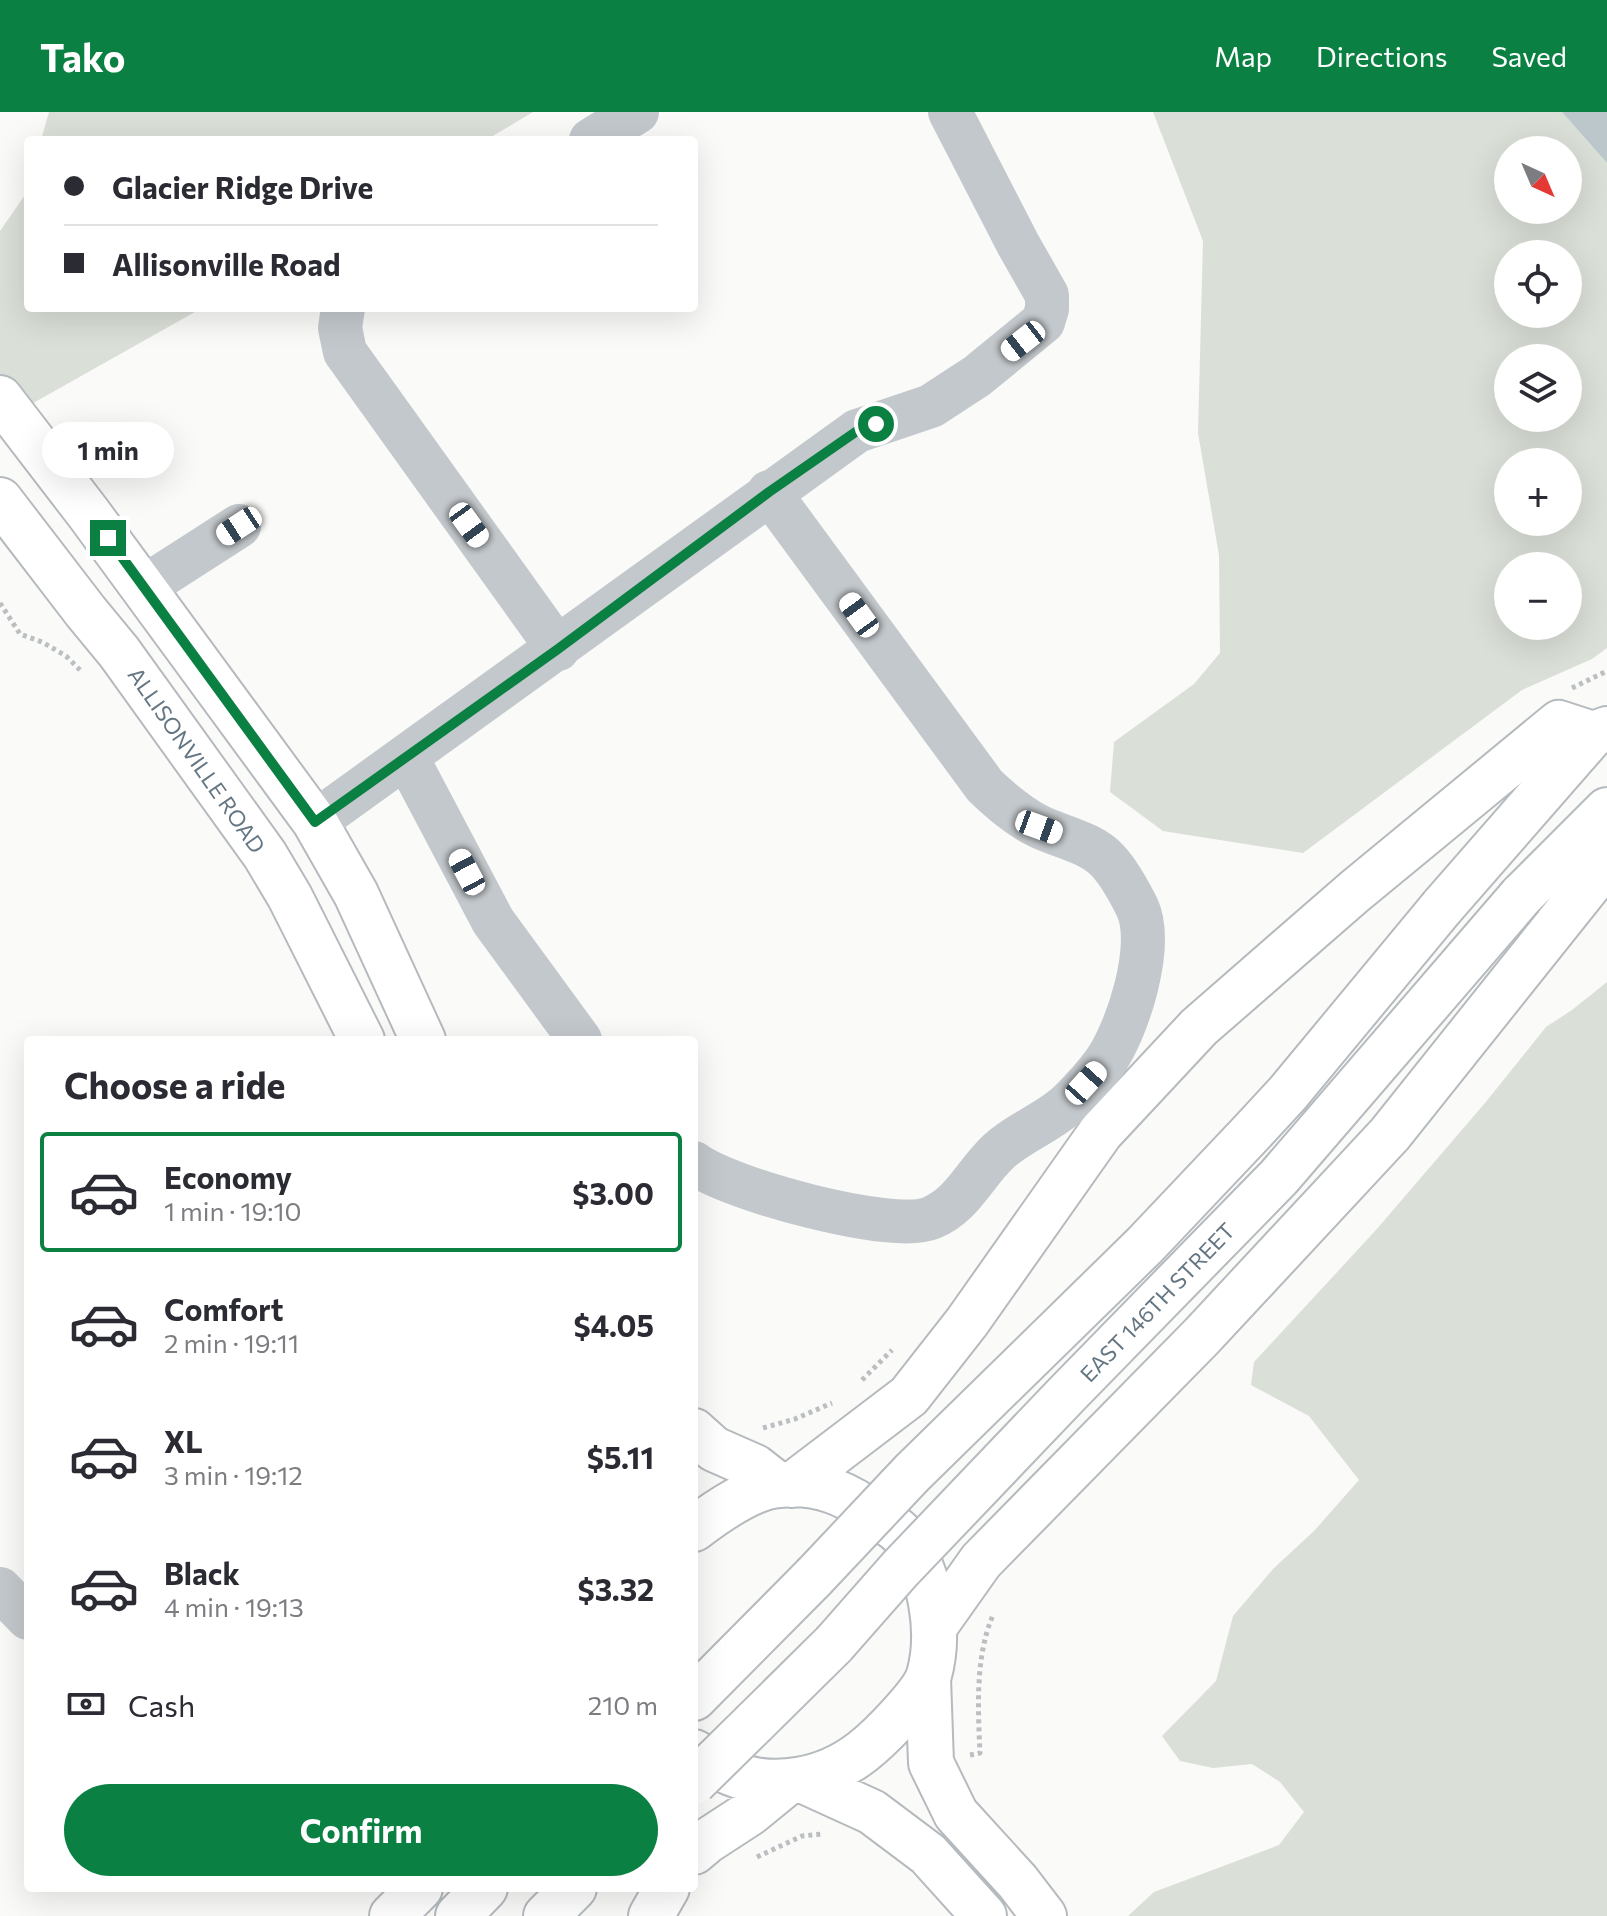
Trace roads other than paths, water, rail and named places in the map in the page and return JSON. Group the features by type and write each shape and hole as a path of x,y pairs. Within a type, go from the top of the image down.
{"main road":[{"path":"0,398 144,587 315,822 356,894 421,1036"},
{"path":"7,523 54,509 166,659 215,684"},
{"name":"ALLISONVILLE ROAD","path":"7,523 119,652 265,855 290,897 360,1036"},
{"path":"698,1526 737,1500 785,1485 909,1396 967,1322 1101,1132 1199,1027 1354,892 1559,723 1600,732 1442,907 1288,1093 1145,1245 912,1473 698,1694"},
{"name":"EAST 146TH STREET","path":"698,1778 806,1674 900,1569 1279,1177 1521,896 1607,810"},
{"path":"935,1626 981,1561 1202,1336 1390,1134 1607,862"},
{"path":"698,1435 714,1449 755,1467 785,1485 820,1486 852,1497 903,1535 927,1582 935,1626 928,1678 931,1763 956,1814 1018,1882 1044,1916"},
{"path":"698,1849 796,1782 847,1764 885,1735 928,1678"},
{"path":"698,1754 731,1774 796,1782 872,1812 928,1854 984,1916"},
{"path":"392,1916 416,1892"},
{"path":"458,1916 481,1892"},
{"path":"546,1916 570,1892"},
{"path":"651,1916 665,1892"}],"street":[{"path":"598,136 637,112"},
{"path":"315,822 857,431 931,406 977,376 1043,322 1047,295 950,112"},
{"path":"342,312 340,328 345,352 558,649"},
{"path":"698,1165 724,1180 810,1207 897,1221 928,1219 956,1205 1000,1150 1067,1105 1105,1062 1127,1015 1144,958 1138,909 1107,860 1069,838 1039,827 1007,807 985,786 769,492"},
{"path":"144,587 239,526"},
{"path":"407,758 493,921 577,1036"},
{"path":"0,1589 24,1614"}]}
